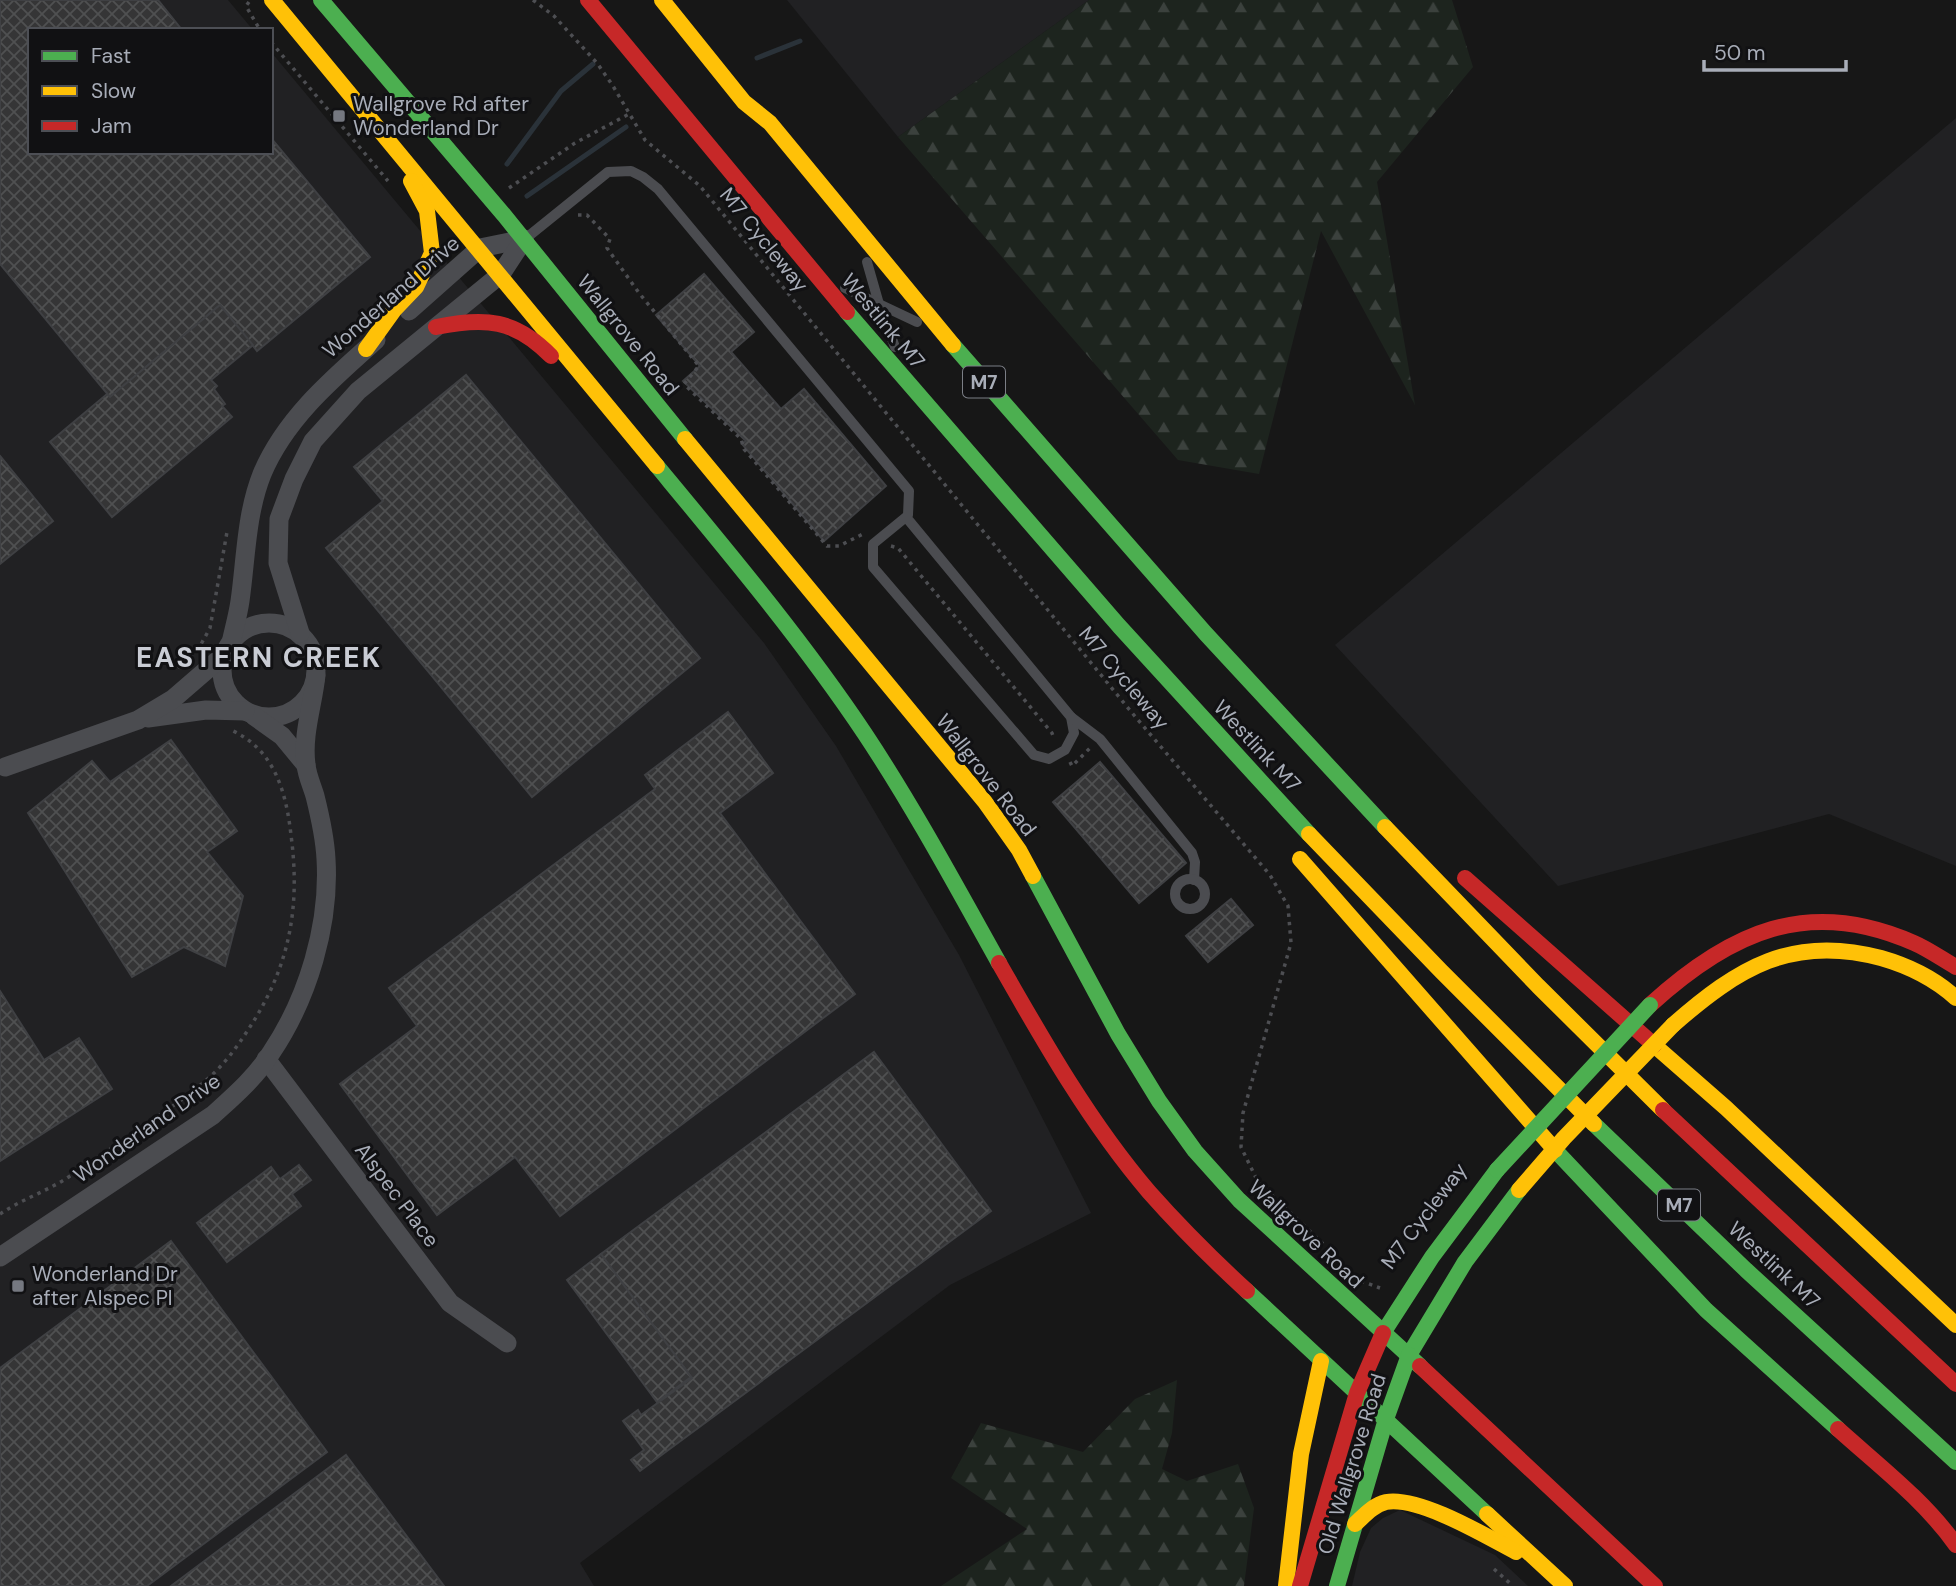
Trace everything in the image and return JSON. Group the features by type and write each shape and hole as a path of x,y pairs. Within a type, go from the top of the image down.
{"main road":[{"path":"272,0 480,248 805,649 851,715 920,825 1074,1090 1166,1214 1565,1586"},
{"name":"Wallgrove Road","path":"321,0 524,239 756,528 985,802 1019,850 1118,1034 1159,1101 1195,1151 1238,1200 1409,1355 1655,1586"},
{"name":"Westlink M7","path":"588,0 910,387 1153,664 1352,878 1668,1195 1956,1462"},
{"name":"Westlink M7","path":"662,0 744,102 771,123 943,334 1206,634 1347,787 1666,1113 1956,1384"},
{"path":"758,90 771,123"},
{"path":"366,349 394,310 416,287 432,253 427,211 393,144"},
{"path":"436,327 475,321 495,322 522,330 540,343 574,383 653,460"},
{"path":"1266,786 1267,811"},
{"path":"1347,787 1381,794"},
{"name":"M7","path":"1287,844 1542,1138 1618,1221 1708,1312 1918,1502 1956,1545"},
{"path":"1455,867 1745,1125 1956,1325"},
{"name":"Old Wallgrove Road","path":"1300,1586 1357,1393 1383,1333 1432,1257 1497,1170 1650,1005 1689,968 1714,951 1762,930 1793,924 1840,923 1884,931 1922,946 1956,967"},
{"name":"Old Wallgrove Road","path":"1338,1586 1386,1419 1409,1355 1465,1262 1518,1190 1673,1025 1716,987 1733,976 1765,961 1807,951 1838,949 1874,955 1924,975 1956,998"},
{"path":"1286,1586 1301,1454 1316,1356"},
{"path":"1355,1524 1373,1508 1387,1502 1402,1502 1431,1511 1544,1566"}],"street":[{"name":"Wonderland Drive","path":"228,648 240,602 247,533 262,475 285,432 313,398 480,248 524,239"},
{"path":"300,634 278,563 279,519 294,479 313,441 358,391 501,274 524,239"},
{"path":"5,767 138,720 206,710 267,717 281,716 305,701 313,689 316,659 310,645 300,634 286,626 271,623 249,628 173,699 138,720"},
{"path":"228,648 222,670 225,686 233,700 249,713"},
{"name":"Wonderland Drive","path":"0,1258 213,1115 243,1087 267,1059 295,1009 313,963 323,918 326,859 316,799 306,765 306,727 316,675"},
{"name":"Wonderland Drive","path":"249,713 282,736 306,765"},
{"name":"Alspec Place","path":"267,1059 450,1303 507,1343"}],"lane":[{"path":"524,239 608,172 631,171 643,177 666,200 909,491 908,515 873,544 873,567 1034,755 1049,759 1065,750 1074,733 1071,717"},
{"path":"858,232 879,304 910,387"},
{"path":"816,274 943,334"},
{"path":"906,517 1071,717 1100,739 1195,857 1195,880"}],"path":[{"path":"250,0 246,6 260,28"},
{"name":"M7 Cycleway","path":"533,0 578,40 606,74 645,141 700,186 1133,714 1270,875 1288,906 1292,943 1243,1113 1241,1147 1258,1182 1343,1263"},
{"path":"273,44 394,188"},
{"path":"507,193 509,188 527,174 575,143 629,114"},
{"path":"573,219 580,214 587,215 610,239 607,248 639,293 699,366 684,384 741,439 744,449 827,546 839,546 874,527 890,545 898,548 1052,733 1055,742 1069,754 1072,766 1100,739"},
{"path":"175,671 200,646 210,628 227,529"},
{"path":"0,1214 71,1176 171,1109 214,1073 240,1043 269,996 288,945 294,900 296,871 288,804 270,763 257,746 231,730 221,730"},
{"name":"M7 Cycleway","path":"1353,1272 1362,1281 1385,1290"}],"shaded area":[{"path":"0,0 228,0 251,28 28,28 28,154 273,154 273,54 764,643 836,746 959,955 1091,1213 950,1285 580,1563 594,1586 0,1586"},
{"path":"787,0 1089,0 898,137"},
{"path":"1956,118 1956,866 1829,814 1558,886 1335,645"},
{"path":"1400,1510 1495,1555 1528,1586 1352,1586 1360,1552 1371,1528 1383,1518"}],"green space":[{"path":"1089,0 1452,0 1473,67 1377,182 1415,405 1321,231 1259,474 1178,460 898,137"},
{"path":"1177,1380 1172,1433 1162,1469 1187,1481 1238,1464 1254,1508 1244,1586 941,1586 1027,1529 951,1478 981,1423 1083,1452 1135,1399"}],"building":[{"path":"0,0 158,0 180,28 28,28 28,154 273,154 273,140 370,257 257,351 220,305 110,397 0,264"},
{"path":"704,274 754,332 731,352 781,409 804,389 886,486 824,541 742,444 746,441 683,381 700,366 656,315"},
{"path":"220,305 253,345 211,380 217,386 214,389 225,404 222,406 232,417 112,517 50,442 107,394 110,397"},
{"path":"466,375 700,658 532,797 326,548 383,501 354,467"},
{"path":"0,456 53,521 0,564"},
{"path":"728,712 773,773 720,813 855,994 560,1216 515,1157 437,1215 340,1084 417,1026 389,988 655,789 645,775"},
{"path":"171,740 237,831 207,852 243,896 225,966 184,947 132,977 28,813 92,761 110,782"},
{"path":"1100,762 1186,863 1139,903 1053,802"},
{"path":"1231,899 1253,925 1208,962 1186,936"},
{"path":"0,991 44,1060 79,1038 112,1089 0,1161"},
{"path":"874,1052 991,1211 640,1471 631,1460 644,1450 623,1421 638,1410 641,1415 692,1378 601,1254"},
{"path":"299,1165 311,1180 292,1194 301,1206 227,1262 197,1223 271,1167 280,1179"},
{"path":"171,1241 327,1452 147,1586 0,1586 0,1368"},
{"path":"601,1254 691,1377 657,1402 567,1280"},
{"path":"346,1455 444,1586 171,1586"}],"waterway":[{"path":"757,58 800,41"},
{"path":"507,164 561,91 593,64"},
{"path":"527,196 626,127"}],"traffic: fast":[{"path":"321,0 504,215 685,439"},
{"path":"847,312 1119,626 1309,834"},
{"path":"953,345 1206,634 1385,827"},
{"path":"657,466 738,564 841,699 918,819 999,963"},
{"path":"1033,876 1118,1034 1159,1101 1195,1151 1239,1200 1420,1366"},
{"path":"1497,1170 1650,1005"},
{"path":"1594,1124 1746,1270 1956,1462"},
{"path":"1555,1150 1706,1310 1838,1429"},
{"path":"1383,1333 1432,1257 1497,1170"},
{"path":"1409,1355 1465,1262 1519,1190"},
{"path":"1247,1291 1487,1514"},
{"path":"1337,1586 1386,1419 1409,1355"}],"traffic: slow":[{"path":"272,0 657,466"},
{"path":"662,0 744,102 770,123 953,345"},
{"path":"366,349 394,310 416,287 432,253 427,211 411,181"},
{"path":"685,439 985,802 1019,850 1033,876"},
{"path":"1385,827 1538,986 1663,1110"},
{"path":"1309,834 1594,1124"},
{"path":"1300,859 1555,1150"},
{"path":"1673,1025 1720,987 1744,972 1768,961 1820,950 1849,952 1891,961 1930,979 1956,998"},
{"path":"1519,1190 1564,1138 1673,1025"},
{"path":"1654,1045 1726,1108 1956,1325"},
{"path":"1286,1586 1301,1454 1321,1361"},
{"path":"1355,1524 1377,1506 1386,1502 1400,1502 1434,1511 1516,1552"},
{"path":"1487,1514 1565,1586"}],"traffic: jam":[{"path":"588,0 847,312"},
{"path":"436,327 470,322 498,324 525,334 551,356"},
{"path":"1465,878 1654,1045"},
{"path":"1650,1005 1680,979 1741,941 1772,929 1805,923 1839,923 1876,929 1919,945 1956,967"},
{"path":"999,963 1069,1081 1127,1166 1184,1230 1247,1291"},
{"path":"1663,1110 1956,1384"},
{"path":"1300,1586 1357,1393 1383,1333"},
{"path":"1420,1366 1655,1586"},
{"path":"1838,1429 1915,1498 1956,1545"}],"place":[{"name":"Wallgrove Rd after Wonderland Dr","path":"339,116"},
{"name":"Wonderland Dr after Alspec Pl","path":"18,1286"}],"district":[{"name":"EASTERN CREEK","path":"259,657"}]}
